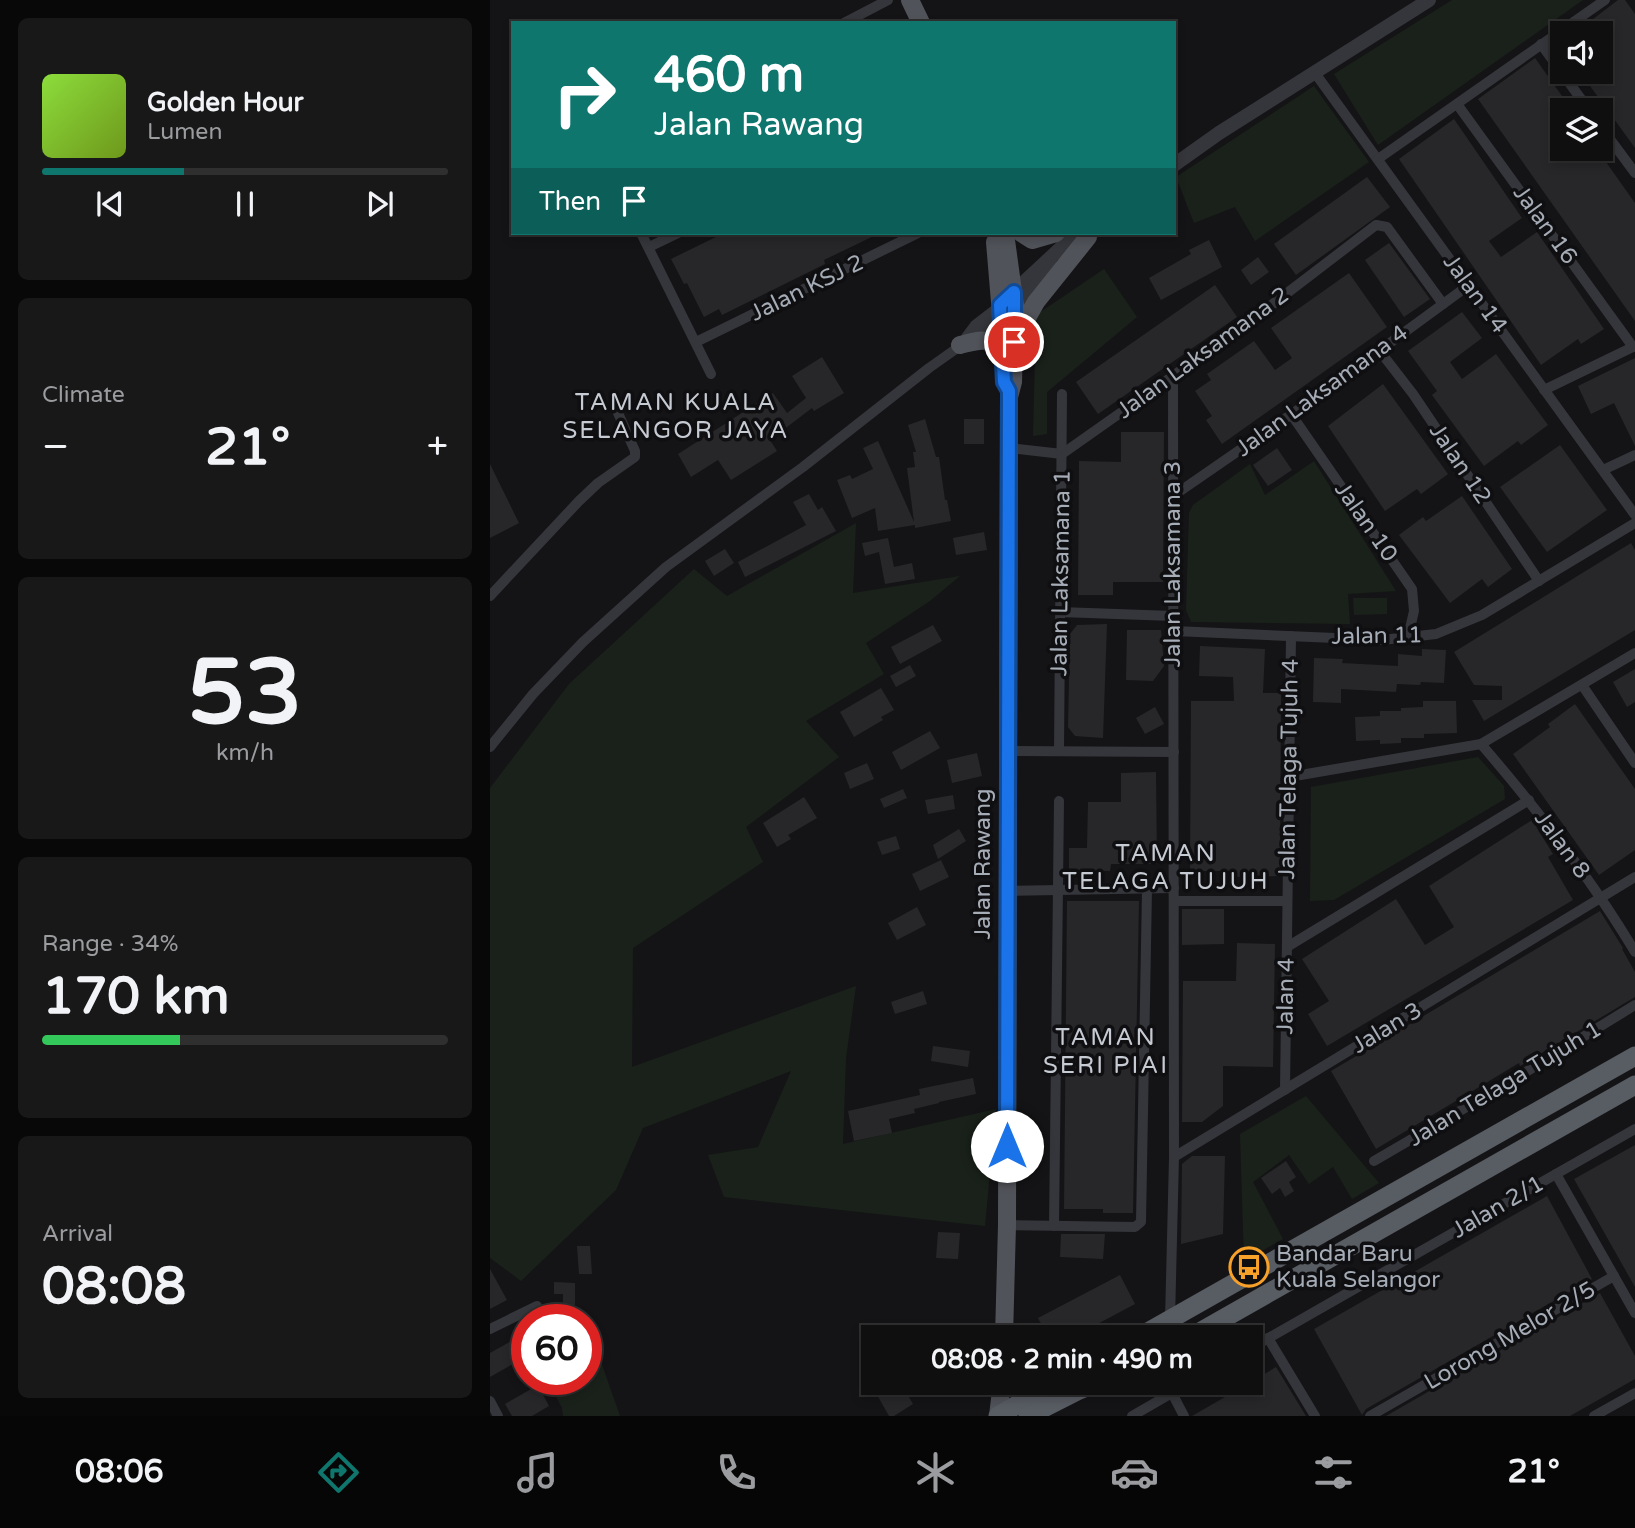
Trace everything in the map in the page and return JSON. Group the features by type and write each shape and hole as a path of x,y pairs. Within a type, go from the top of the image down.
{"highway":[{"path":"1161,1325 1635,1056"},
{"path":"1212,1325 1635,1085"},
{"path":"998,1416 1034,1395"},
{"path":"1028,1416 1069,1395"},
{"path":"1053,1416 1089,1395"}],"main road":[{"path":"910,0 920,21"},
{"name":"Jalan Rawang","path":"993,235 1014,342 1013,382 1009,391 1007,1226 1004,1325"},
{"name":"Jalan Rawang","path":"1005,235 1008,305 1004,382 1009,391"},
{"path":"1024,235 1032,240 1051,235"},
{"path":"1014,342 1036,302 1080,235"},
{"path":"960,345 983,340 992,342 1004,357"},
{"path":"998,1416 1000,1395"}],"street":[{"path":"863,18 888,0"},
{"path":"1176,164 1219,133 1429,0"},
{"path":"1378,159 1605,0"},
{"path":"1541,44 1580,98"},
{"name":"Jalan 14","path":"1315,72 1635,515"},
{"name":"Jalan 16","path":"1457,104 1634,346"},
{"path":"1613,143 1635,173"},
{"name":"Jalan Laksamana 2","path":"1062,454 1248,323 1380,224 1387,227 1443,304"},
{"path":"642,235 710,374"},
{"path":"649,247 674,235"},
{"name":"Jalan KSJ 2","path":"696,342 914,235"},
{"path":"490,747 533,694 583,642 639,590 960,345 1008,305 1080,235"},
{"name":"Jalan Laksamana 4","path":"1173,496 1292,414 1469,285"},
{"path":"1545,390 1634,346"},
{"name":"Jalan 12","path":"1379,350 1413,394 1539,581"},
{"name":"Jalan Laksamana 3","path":"1170,1320 1174,1157 1173,376"},
{"name":"Jalan Laksamana 1","path":"1059,751 1062,394"},
{"path":"491,592 598,483 635,457 635,451 618,413"},
{"name":"Jalan 10","path":"1292,414 1412,589 1414,611 1408,637"},
{"path":"1009,449 1062,454"},
{"path":"1603,470 1635,455"},
{"name":"Jalan 11","path":"1174,631 1382,640 1436,634 1471,621 1635,523"},
{"path":"1060,612 1173,616"},
{"name":"Jalan Telaga Tujuh 4","path":"1287,901 1291,636"},
{"path":"1289,777 1481,744 1635,653"},
{"path":"1582,685 1635,763"},
{"name":"Jalan 8","path":"1481,744 1529,800 1635,952"},
{"path":"1008,751 1174,752"},
{"path":"1287,947 1529,800"},
{"path":"1054,1226 1059,801"},
{"name":"Jalan 3","path":"1174,1157 1635,877"},
{"path":"1008,891 1174,888"},
{"path":"1007,1226 1135,1227 1141,1222 1147,889"},
{"path":"1174,901 1287,901"},
{"name":"Jalan 4","path":"1285,1090 1287,901"},
{"name":"Jalan Telaga Tujuh 1","path":"1374,1161 1635,1005"},
{"name":"Jalan 2/1","path":"1263,1341 1635,1129"},
{"path":"1556,1174 1635,1313"},
{"name":"Lorong Melor 2/5","path":"1370,1416 1614,1276"},
{"path":"490,1329 511,1319"},
{"path":"1268,1338 1315,1416"},
{"path":"1594,1416 1635,1393"},
{"path":"1132,1416 1169,1395"},
{"path":"1173,1395 1184,1416"},
{"path":"490,1401 498,1416"}],"shaded area":[{"path":"1452,0 1583,0 1378,145 1334,74"},
{"path":"1314,86 1369,162 1255,241 1235,207 1194,223 1176,177"},
{"path":"1104,269 1137,317 1047,392 1047,434 1033,436 1036,315"},
{"path":"1314,461 1396,591 1348,594 1350,624 1191,622 1186,610 1189,513 1193,505 1250,464 1265,495"},
{"path":"856,523 853,593 960,576 930,601 866,643 884,674 806,721 839,757 746,827 763,862 633,948 632,1067 856,986 846,1058 843,1144 996,1109 985,1226 724,1197 708,1155 758,1147 791,1071 643,1128 616,1190 521,1281 490,1258 490,788 569,684 694,569 727,596"},
{"path":"1353,598 1387,598 1387,614 1354,615"},
{"path":"1478,757 1504,786 1505,799 1334,900 1310,901 1311,787"},
{"path":"1306,1096 1379,1183 1352,1199 1333,1167 1309,1184 1289,1155 1253,1182 1283,1239 1244,1261 1240,1134"},
{"path":"602,1365 620,1416 563,1416 555,1395 602,1395"}],"building":[{"path":"1618,0 1625,0 1635,14 1635,148 1613,118 1613,98 1599,98 1589,84 1613,84 1613,21 1591,21"},
{"path":"1535,58 1550,79 1550,84 1554,84 1563,98 1550,98 1550,161 1608,161 1606,162 1635,203 1635,321 1478,99"},
{"path":"1454,119 1522,218 1489,241 1501,257 1537,232 1604,329 1581,344 1578,339 1541,365 1399,159"},
{"path":"1367,177 1390,207 1296,275 1274,244"},
{"path":"720,235 876,235 824,260 825,264 722,315 719,309 704,317 671,259"},
{"path":"1209,240 1222,267 1161,300 1149,278 1191,254 1189,250"},
{"path":"1389,243 1430,299 1404,317 1365,260"},
{"path":"1258,257 1269,272 1251,285 1241,270"},
{"path":"1349,273 1387,327 1222,444 1206,420 1212,416 1195,391 1211,380 1207,374 1254,341 1275,370 1292,358 1271,328"},
{"path":"1215,285 1237,317 1098,414 1076,382"},
{"path":"1462,312 1482,338 1450,362 1462,379 1496,354 1548,425 1521,445 1518,441 1484,466 1432,395 1437,391 1408,351"},
{"path":"822,357 844,393 814,411 812,408 770,440 777,451 731,480 718,460 691,477 678,454 773,393 787,413 806,398 792,376"},
{"path":"1635,358 1635,446 1614,403 1591,414 1578,386"},
{"path":"1383,384 1448,474 1421,494 1417,489 1385,511 1328,426"},
{"path":"925,419 936,457 939,457 951,521 878,531 875,508 852,518 837,480 850,475 852,479 873,469 863,448 878,441 914,522 907,468 915,467 913,452 916,452 908,425"},
{"path":"964,419 984,419 984,444 964,444"},
{"path":"1121,432 1164,432 1163,582 1113,582 1113,595 1078,595 1079,461 1121,462"},
{"path":"1560,445 1607,510 1547,552 1500,487"},
{"path":"1277,448 1292,470 1268,486 1253,465"},
{"path":"490,464 519,523 490,538"},
{"path":"809,494 818,510 822,507 836,531 745,577 738,562 806,525 793,502"},
{"path":"1462,496 1512,569 1488,587 1482,579 1450,603 1399,535 1423,517 1426,521"},
{"path":"984,532 987,550 956,555 953,538"},
{"path":"888,538 894,567 912,563 915,579 885,584 879,552 865,556 862,543"},
{"path":"1631,543 1635,550 1635,630 1484,721 1472,700 1502,700 1502,686 1474,685 1454,652"},
{"path":"725,549 734,563 714,576 705,561"},
{"path":"1107,624 1103,738 1075,736 1068,727 1070,634 1077,625"},
{"path":"933,625 942,641 900,664 891,647"},
{"path":"1127,630 1161,630 1164,666 1153,681 1126,680"},
{"path":"1200,646 1265,649 1263,693 1281,693 1280,876 1235,877 1235,871 1190,871 1191,701 1234,701 1233,677 1199,676"},
{"path":"1422,649 1446,650 1444,683 1397,684 1396,692 1341,689 1341,703 1313,702 1314,658 1343,659 1342,663 1398,666 1398,654 1422,656"},
{"path":"910,665 916,676 896,687 890,676"},
{"path":"1635,669 1635,702 1627,707 1613,682"},
{"path":"881,688 894,710 881,717 883,720 854,737 840,712"},
{"path":"1423,701 1456,701 1457,733 1401,738 1401,743 1356,741 1355,717 1380,716 1380,711 1423,707"},
{"path":"1575,704 1635,789 1635,850 1599,875 1513,754 1550,727 1548,724"},
{"path":"1155,707 1164,724 1145,734 1136,718"},
{"path":"930,731 940,748 901,770 892,752"},
{"path":"977,753 982,776 952,783 947,760"},
{"path":"867,763 874,779 850,789 844,773"},
{"path":"1156,772 1157,864 1111,864 1110,871 1069,870 1069,848 1087,848 1088,802 1121,802 1121,773"},
{"path":"903,789 907,798 884,808 880,799"},
{"path":"953,795 955,809 928,814 925,800"},
{"path":"804,797 817,818 788,835 791,839 777,847 763,823"},
{"path":"1532,820 1553,854 1548,857 1573,900 1327,1046 1308,1014 1329,1001 1302,959 1396,899 1425,945 1454,927 1429,886"},
{"path":"959,829 966,841 938,859 933,845"},
{"path":"896,836 900,849 882,855 877,842"},
{"path":"941,860 949,877 920,891 912,874"},
{"path":"1067,901 1139,901 1133,1213 1103,1213 1103,1209 1064,1209"},
{"path":"917,907 926,925 897,940 888,923"},
{"path":"1182,909 1224,909 1224,944 1182,945"},
{"path":"1600,911 1635,972 1635,997 1376,1149 1331,1071"},
{"path":"1237,943 1275,944 1273,1067 1223,1066 1223,1106 1202,1122 1182,1122 1183,981 1236,981"},
{"path":"923,991 927,1004 895,1014 891,1002"},
{"path":"933,1046 970,1051 968,1067 931,1061"},
{"path":"973,1078 976,1094 914,1109 915,1113 889,1119 892,1133 854,1141 848,1111 920,1095 919,1089"},
{"path":"1635,1145 1635,1287 1574,1179"},
{"path":"1192,1156 1225,1156 1223,1234 1181,1244 1182,1164"},
{"path":"1286,1161 1296,1177 1289,1182 1294,1191 1285,1197 1280,1188 1272,1194 1261,1178"},
{"path":"1547,1196 1592,1279 1366,1409 1362,1415 1314,1329"},
{"path":"938,1232 960,1233 958,1259 936,1258"},
{"path":"1061,1234 1105,1234 1103,1259 1060,1257"},
{"path":"577,1246 590,1246 592,1274 579,1274"},
{"path":"490,1269 507,1300 490,1309"},
{"path":"1120,1275 1135,1304 1096,1325 1042,1325 1038,1318"},
{"path":"554,1282 575,1283 575,1304 563,1304 563,1294 554,1294"},
{"path":"1600,1293 1635,1356 1635,1379 1570,1416 1386,1416"},
{"path":"511,1341 511,1365 490,1377 490,1353"},
{"path":"1276,1367 1306,1416 1192,1416 1228,1395 1263,1395 1263,1375"},
{"path":"521,1395 543,1395 549,1406 532,1416 512,1416 505,1404"},
{"path":"877,1395 908,1395 913,1404 894,1416 889,1416"}],"place":[{"name":"Bandar Baru Kuala Selangor","path":"1249,1267"}],"district":[{"name":"TAMAN KUALA SELANGOR JAYA","path":"676,416"},
{"name":"TAMAN TELAGA TUJUH","path":"1166,867"},
{"name":"TAMAN SERI PIAI","path":"1106,1051"}],"route":[{"path":"1007,1146 1009,391 1004,382 1000,305 1014,292 1014,342"}]}
